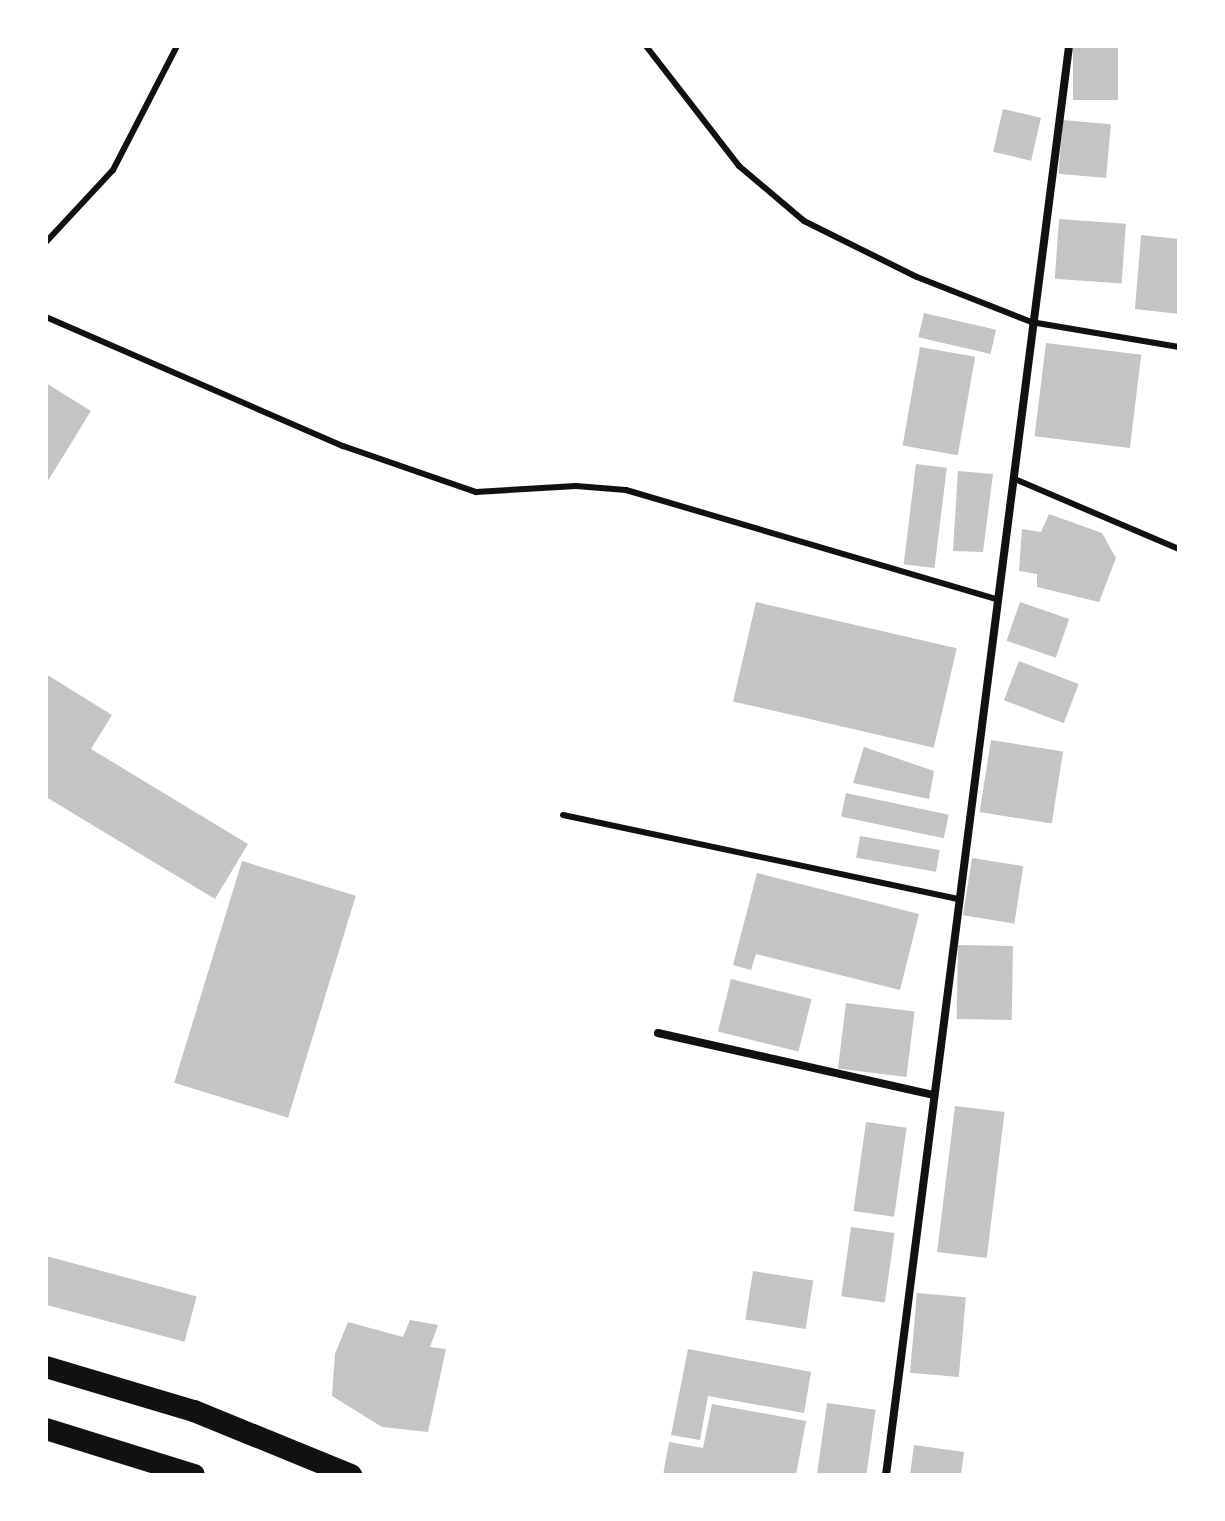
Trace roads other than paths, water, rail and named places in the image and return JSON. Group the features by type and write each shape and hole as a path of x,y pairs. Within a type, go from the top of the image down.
{"highway":[{"path":"46,1367 194,1411 351,1475"},
{"path":"46,1429 194,1475"}],"street":[{"path":"886,1475 997,599 1017,480 1031,322 1069,46"},
{"path":"658,1033 934,1095"}],"lane":[{"path":"46,242 113,170 177,46"},
{"path":"646,46 739,166 804,221 917,277 1031,322 1179,347"},
{"path":"46,317 343,446 476,492 576,486 626,490 997,599"},
{"path":"1017,480 1179,549"},
{"path":"563,815 959,899"}]}
